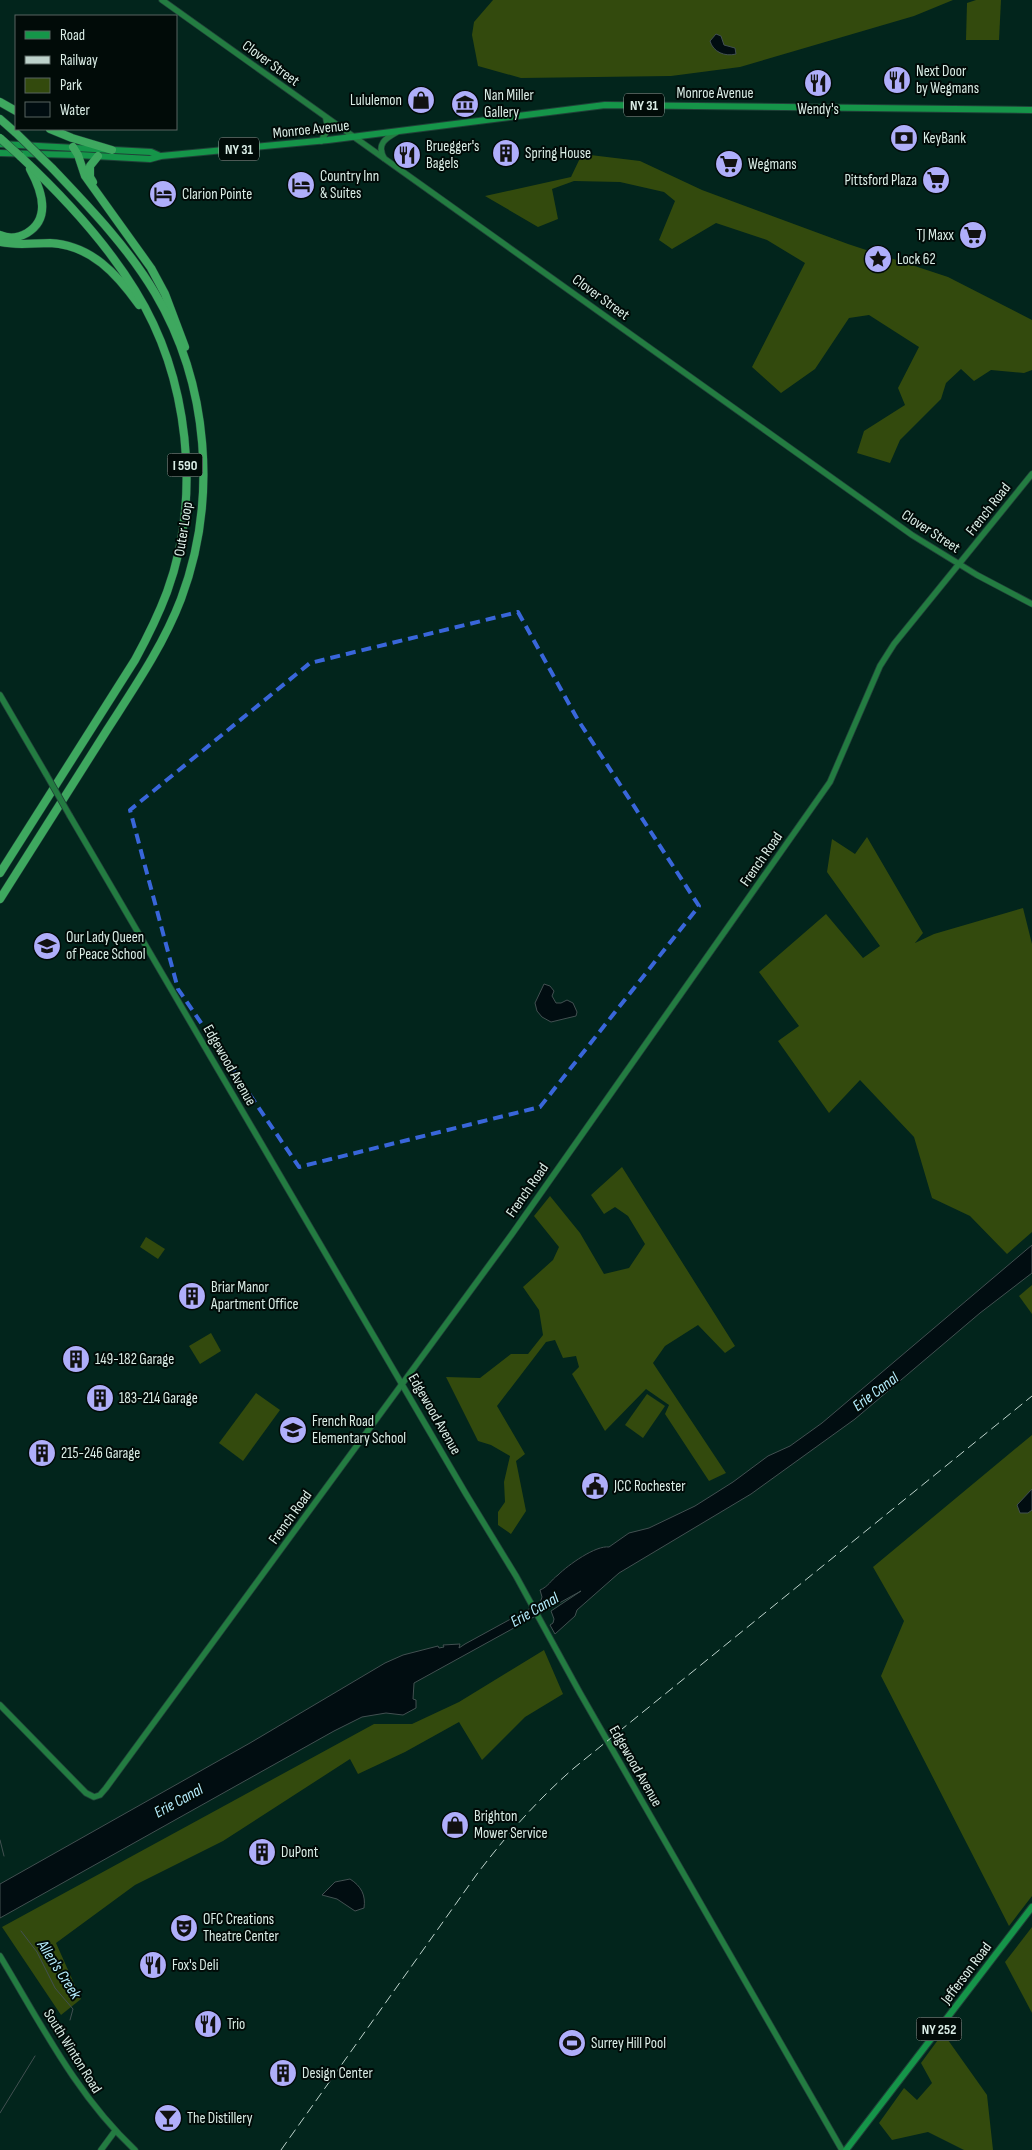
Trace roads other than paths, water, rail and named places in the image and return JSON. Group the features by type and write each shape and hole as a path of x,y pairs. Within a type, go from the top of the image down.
{"highway":[{"path":"0,102 15,110"},
{"name":"Outer Loop","path":"0,119 52,168 99,218 156,294 187,364 200,421 203,486 200,520 193,559 181,599 165,634 142,674 0,899"},
{"path":"52,130 112,150"},
{"path":"0,138 30,167 42,200 42,215 35,227 22,236 12,238 0,235"},
{"path":"73,147 78,155 85,176 151,268 165,294 186,348 187,364"},
{"path":"98,156 90,166 90,177 99,195"},
{"name":"Outer Loop","path":"0,873 135,660 153,626 167,591 178,553 186,498 185,439 179,402 165,355 153,325 136,291 91,229 30,167"},
{"path":"0,242 60,245 77,249 96,258 119,278 153,325"}],"main road":[{"name":"Monroe Avenue","path":"0,153 150,159 161,156 321,141 605,105 1032,110"},
{"name":"Monroe Avenue","path":"0,144 151,152 161,156"},
{"name":"Jefferson Road","path":"846,2150 1032,1907"}],"street":[{"name":"Clover Street","path":"162,0 385,160 535,264 912,535 960,565 1032,604"},
{"path":"321,141 328,129 325,117"},
{"path":"385,160 380,151 381,144 399,131"},
{"name":"French Road","path":"0,1705 82,1790 91,1796 100,1795 512,1234 830,782 887,654 903,631 960,565 1032,474"},
{"name":"Edgewood Avenue","path":"0,695 526,1593 842,2150"},
{"name":"South Winton Road","path":"0,1956 72,2075 93,2105 115,2131 136,2150"},
{"path":"101,2150 115,2131"}],"water":[{"path":"716,34 721,36 724,45 735,48 736,54 720,53 714,48 710,41"},
{"path":"544,984 550,986 554,991 552,996 556,1003 567,1000 573,1003 577,1012 576,1016 551,1022 542,1017 537,1011 535,1003"},
{"name":"Erie Canal","path":"1032,1245 1032,1273 980,1313 855,1419 751,1494 619,1573 577,1610 575,1616 555,1634 550,1625 554,1619 551,1611 581,1591 414,1683 413,1699 416,1700 416,1708 403,1715 386,1713 362,1717 334,1731 0,1918 0,1884 250,1743 385,1663 403,1655 438,1646 439,1648 444,1647 443,1645 460,1644 459,1648 540,1603 542,1597 540,1590 582,1556 603,1547 609,1547 629,1533 649,1528 695,1506 733,1482 768,1456 790,1446 822,1423"},
{"path":"1032,1489 1032,1510 1028,1513 1020,1513 1017,1505"},
{"path":"350,1879 360,1888 364,1899 364,1908 355,1911 337,1899 322,1895 335,1882"}],"waterway":[{"name":"Allen's Creek","path":"0,1840 4,1856"},
{"name":"Allen's Creek","path":"21,1931 37,1952 55,1988 73,2009 70,2020"},
{"name":"Allen's Creek","path":"0,2113 35,2056"}],"railway":[{"path":"281,2150 477,1874 511,1832 547,1793 574,1768 1032,1396"}],"place":[{"name":"Next Door by Wegmans","path":"897,80"},
{"name":"Wendy's","path":"818,83"},
{"name":"Lululemon","path":"421,100"},
{"name":"Nan Miller Gallery","path":"465,104"},
{"name":"KeyBank","path":"904,138"},
{"name":"Spring House","path":"506,153"},
{"name":"Bruegger's Bagels","path":"407,155"},
{"name":"Wegmans","path":"729,164"},
{"name":"Pittsford Plaza","path":"936,180"},
{"name":"Country Inn & Suites","path":"301,185"},
{"name":"Clarion Pointe","path":"163,194"},
{"name":"TJ Maxx","path":"973,235"},
{"name":"Lock 62","path":"878,259"},
{"name":"Our Lady Queen of Peace School","path":"47,946"},
{"name":"Briar Manor Apartment Office","path":"192,1296"},
{"name":"149-182 Garage","path":"76,1359"},
{"name":"183-214 Garage","path":"100,1398"},
{"name":"French Road Elementary School","path":"293,1430"},
{"name":"215-246 Garage","path":"42,1453"},
{"name":"JCC Rochester","path":"595,1486"},
{"name":"Brighton Mower Service","path":"455,1825"},
{"name":"DuPont","path":"262,1852"},
{"name":"OFC Creations Theatre Center","path":"184,1928"},
{"name":"Fox's Deli","path":"153,1965"},
{"name":"Trio","path":"208,2024"},
{"name":"Surrey Hill Pool","path":"572,2043"},
{"name":"Design Center","path":"283,2073"},
{"name":"The Distillery","path":"168,2118"}]}
